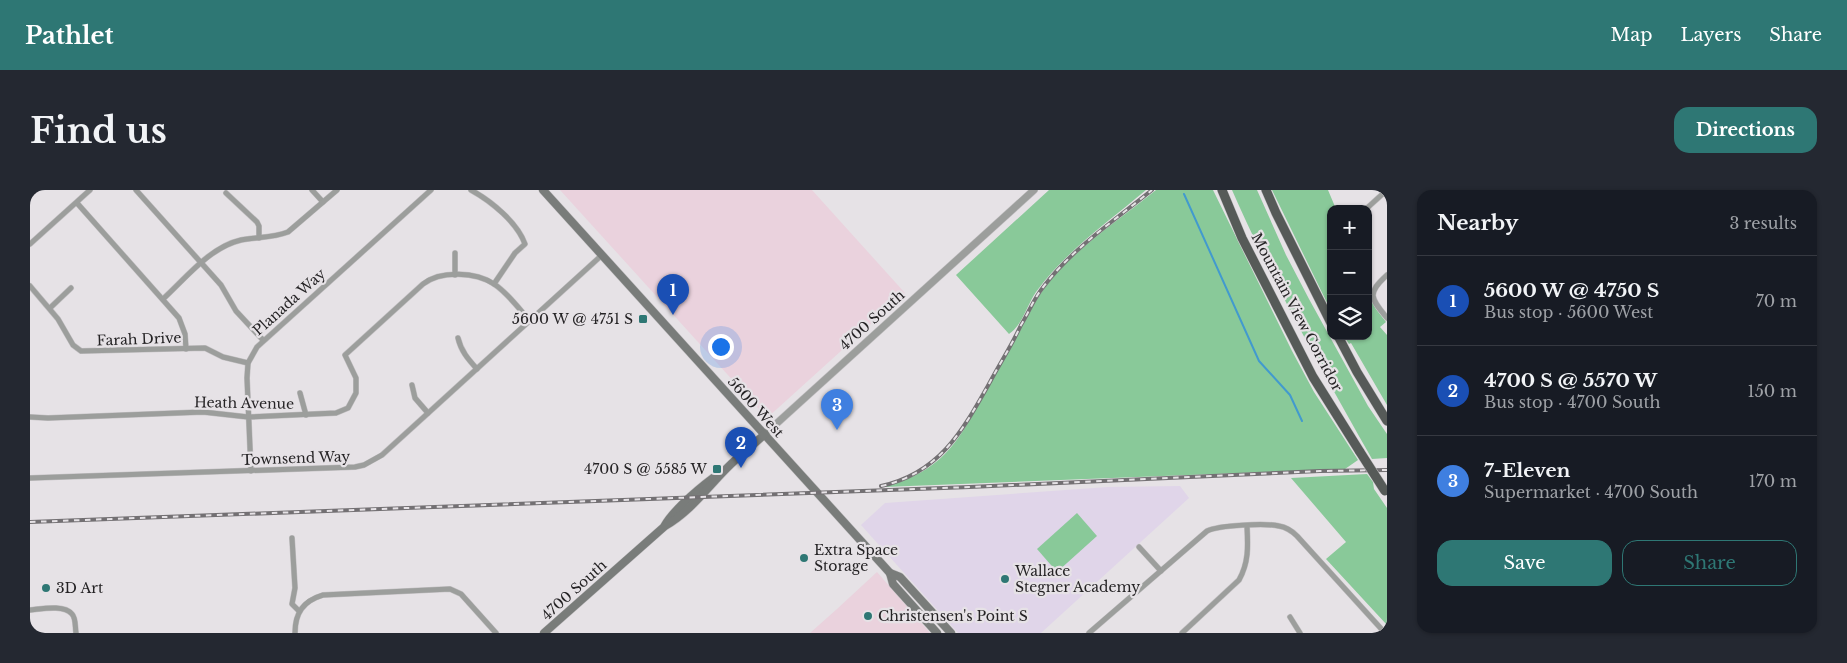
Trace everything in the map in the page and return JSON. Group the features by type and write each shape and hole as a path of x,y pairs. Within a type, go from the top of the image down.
{"highway":[{"name":"Mountain View Corridor","path":"1222,190 1242,238 1313,376 1386,492"},
{"name":"Mountain View Corridor","path":"1266,190 1276,214 1327,315"},
{"name":"Mountain View Corridor","path":"1340,340 1387,421"}],"main road":[{"name":"5600 West","path":"543,190 890,574 893,584 937,633"},
{"name":"4700 South","path":"544,633 665,526 670,516 711,479 726,469 765,434"},
{"name":"5600 West","path":"890,574 900,577 950,633"}],"street":[{"path":"30,244 90,190"},
{"path":"136,190 225,290 236,311 263,340"},
{"path":"312,190 323,202"},
{"path":"163,298 222,248 232,243 281,235 288,232 337,190"},
{"name":"Planada Way","path":"248,363 263,340 431,190"},
{"path":"471,190 495,205 522,235 525,244 515,253 494,284"},
{"name":"4700 South","path":"765,434 1034,190"},
{"path":"1370,205 1387,190"},
{"path":"226,193 257,222 259,238"},
{"path":"76,203 179,318 185,334 186,349"},
{"path":"455,253 455,275"},
{"name":"Townsend Way","path":"30,478 355,467 364,465 382,455 602,256"},
{"name":"Heath Avenue","path":"30,417 216,412 248,417 330,415 348,408 353,401 357,386 354,372 345,356 428,280 437,276 455,275 477,278 494,284 530,321"},
{"path":"1387,275 1374,288 1373,296 1387,318"},
{"name":"Farah Drive","path":"30,286 50,308 73,345 81,352 205,348 223,357 248,363"},
{"path":"50,308 71,288"},
{"path":"458,338 464,354 477,369"},
{"path":"248,363 251,471"},
{"path":"412,385 416,398 428,413"},
{"path":"300,393 306,415"},
{"path":"1089,633 1207,531 1220,527 1276,525 1293,532 1385,633"},
{"path":"1182,633 1239,580 1245,569 1248,557 1247,526"},
{"path":"292,538 296,588 292,604 299,611"},
{"path":"1139,547 1161,571"},
{"path":"294,633 299,611 308,601 323,595 450,589 461,594 496,633"},
{"path":"30,610 66,609 75,618 76,633"},
{"path":"1290,617 1300,633"}],"shaded area":[{"path":"560,190 812,190 905,293 767,418"},
{"name":"Wallace Stegner Academy","path":"1180,486 1189,498 1041,633 958,633 861,525 885,503 1108,487"},
{"path":"877,572 930,633 810,633 837,609"}],"green space":[{"path":"1049,190 1146,190 1088,238 1047,277 1033,297 1021,321 1009,334 956,275"},
{"path":"1156,190 1213,190 1314,392 1358,460 1345,469 884,487 903,481 921,472 948,451 967,424 1027,316 1054,276 1081,249"},
{"path":"1232,190 1257,190 1286,255 1327,332 1327,340 1332,340 1368,406 1387,434 1387,458 1372,459 1281,293"},
{"path":"1272,190 1328,190 1334,205 1327,205 1327,303"},
{"path":"1372,302 1386,322 1380,327 1387,335 1387,405 1351,343 1349,344 1346,340 1372,340"},
{"path":"1367,474 1373,482 1374,489 1387,508 1387,625 1326,559 1346,542 1291,478"},
{"path":"1077,513 1097,536 1057,572 1037,549"}],"waterway":[{"path":"1184,194 1259,361 1290,395 1302,421"}],"railway":[{"path":"881,486 902,480 919,471 948,447 970,417 1034,300 1055,272 1081,247 1152,190"},
{"path":"30,522 970,487 1320,471 1387,470"}],"place":[{"name":"5600 W @ 4750 S","path":"673,315"},
{"name":"5600 W @ 4751 S","path":"643,319"},
{"name":"7-Eleven","path":"837,430"},
{"name":"4700 S @ 5570 W","path":"741,468"},
{"name":"4700 S @ 5585 W","path":"717,469"},
{"name":"Extra Space Storage","path":"804,558"},
{"name":"Wallace Stegner Academy","path":"1005,579"},
{"name":"3D Art","path":"46,588"},
{"name":"Christensen's Point S","path":"868,616"}]}
